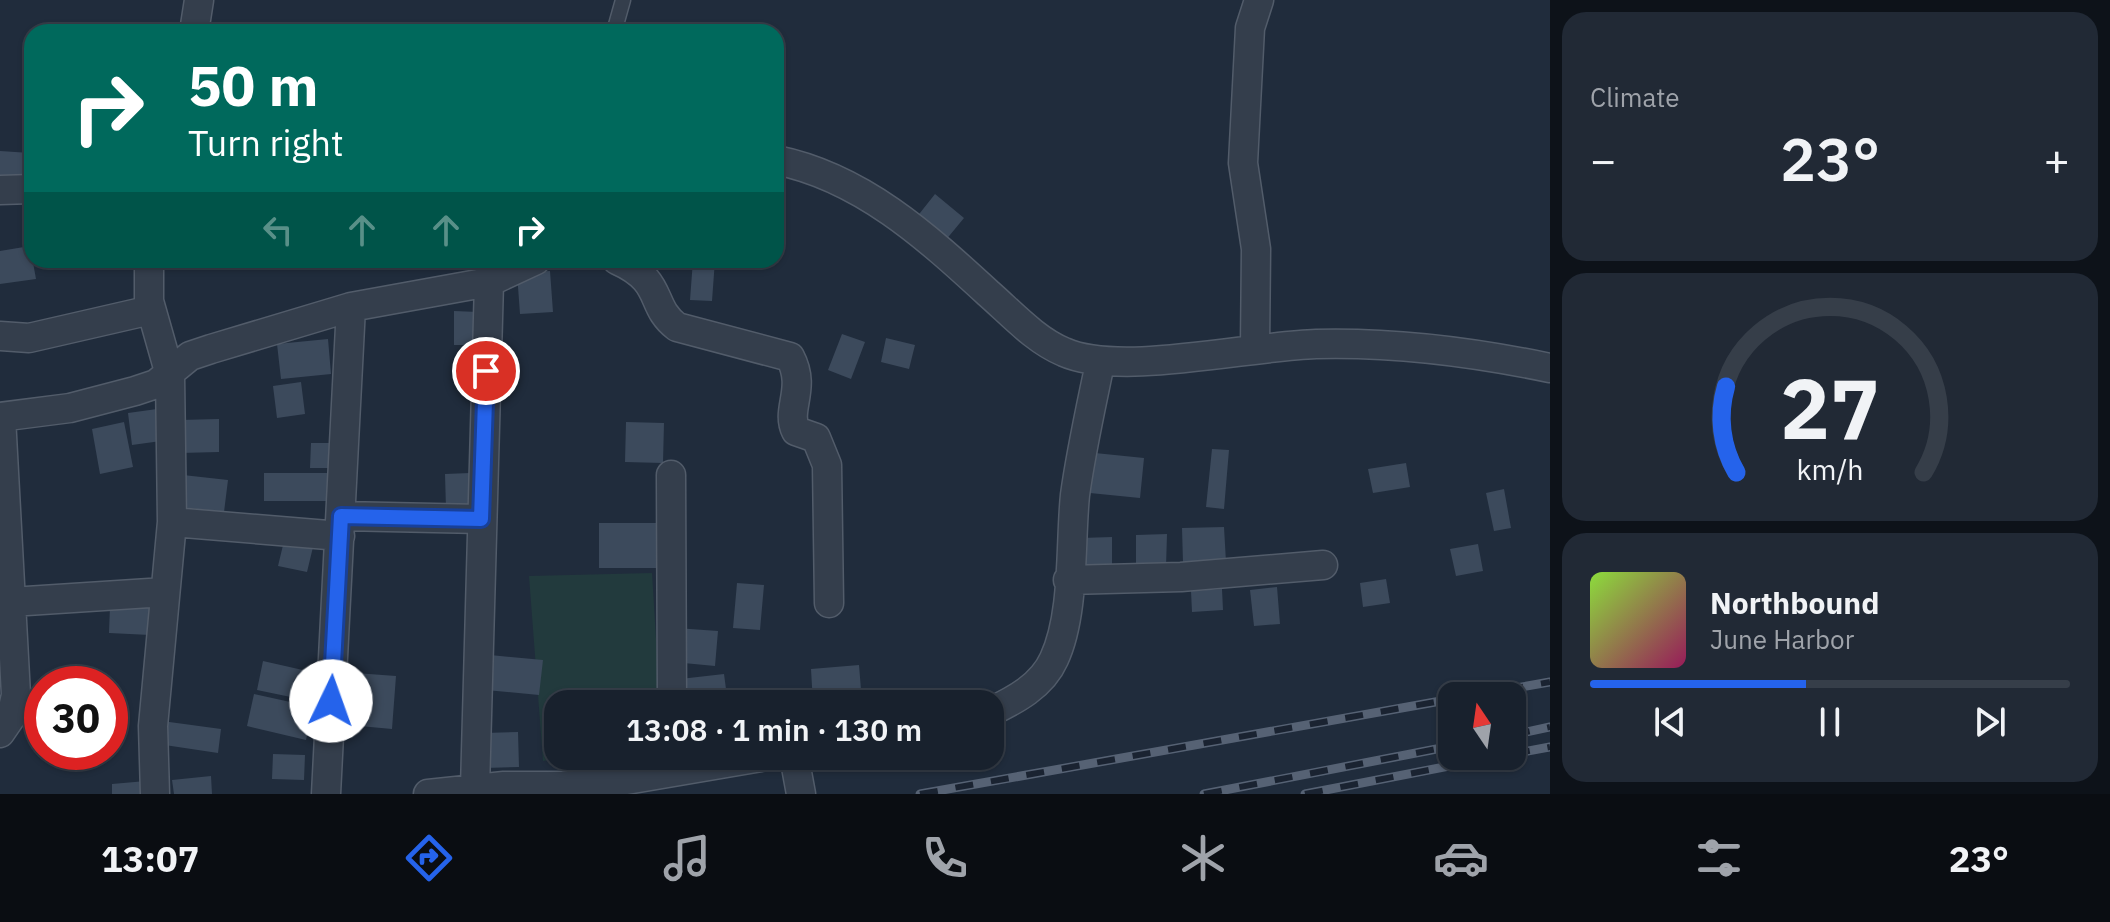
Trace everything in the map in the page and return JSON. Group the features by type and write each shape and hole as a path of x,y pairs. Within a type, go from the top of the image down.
{"street":[{"path":"195,24 199,0"},
{"path":"1255,347 1256,249 1243,163 1250,28 1259,0"},
{"path":"784,161 796,163 883,203 1032,332 1097,376 1255,347 1382,345 1494,357 1550,368"},
{"path":"0,190 24,189"},
{"path":"149,268 151,310 170,375 172,522 153,726 155,794"},
{"path":"0,733 11,717 16,695 1,417 70,408 156,384 190,356 351,307 489,282 519,268"},
{"path":"631,268 648,278 668,320 677,327 778,351 790,357 798,371 799,387 792,423 796,431 816,438 827,465 829,603"},
{"path":"475,788 489,282"},
{"path":"326,794 351,307"},
{"path":"0,336 29,338 151,310"},
{"path":"1004,706 1019,699 1043,676 1054,659 1063,630 1076,494 1097,376"},
{"path":"671,475 672,690"},
{"path":"172,522 340,526 481,519"},
{"path":"1068,580 1181,577 1323,565"},
{"path":"11,602 165,592"},
{"path":"428,794 475,788 591,786 650,770"},
{"path":"797,770 801,794"}],"lane":[{"path":"616,24 623,0"}],"green space":[{"path":"652,573 659,690 544,690 543,761 529,576"}],"building":[{"path":"0,151 24,153 24,184 0,182"},
{"path":"935,194 964,218 945,241 916,218"},
{"path":"24,247 24,268 34,268 36,279 0,284 0,251"},
{"path":"692,268 714,268 712,301 690,300"},
{"path":"550,271 553,312 520,314 517,273"},
{"path":"454,311 478,312 478,345 454,345"},
{"path":"842,334 865,342 851,379 828,370"},
{"path":"886,338 915,345 909,369 881,362"},
{"path":"328,339 331,374 281,379 277,344"},
{"path":"301,382 305,414 277,418 273,386"},
{"path":"157,409 161,441 132,445 128,413"},
{"path":"219,419 219,452 180,453 180,420"},
{"path":"124,422 133,467 100,474 92,429"},
{"path":"626,422 664,423 663,463 625,462"},
{"path":"311,443 339,443 338,468 310,468"},
{"path":"1212,449 1229,450 1224,509 1206,507"},
{"path":"1095,453 1144,458 1140,498 1090,493"},
{"path":"1406,463 1410,487 1373,493 1368,469"},
{"path":"264,473 333,473 333,501 264,501"},
{"path":"470,473 471,508 446,509 445,474"},
{"path":"183,475 228,480 224,512 180,507"},
{"path":"1504,489 1511,528 1494,531 1486,493"},
{"path":"599,523 657,523 657,568 599,568"},
{"path":"1224,527 1226,562 1183,563 1182,528"},
{"path":"1167,534 1166,567 1136,566 1136,535"},
{"path":"1112,537 1112,568 1081,568 1081,538"},
{"path":"284,541 313,547 307,572 278,566"},
{"path":"1478,544 1483,571 1456,576 1450,549"},
{"path":"1386,579 1390,603 1363,607 1360,583"},
{"path":"737,583 764,585 760,630 733,628"},
{"path":"1277,587 1280,624 1254,626 1250,590"},
{"path":"1222,589 1223,610 1192,612 1191,591"},
{"path":"110,606 151,608 150,635 109,633"},
{"path":"676,628 718,631 715,666 673,662"},
{"path":"490,655 543,660 539,695 486,690"},
{"path":"263,661 316,673 310,701 257,690"},
{"path":"859,665 861,690 812,690 811,669"},
{"path":"342,672 396,676 392,729 338,724"},
{"path":"724,674 726,690 681,690 680,679"},
{"path":"254,694 313,707 306,740 247,726"},
{"path":"162,721 221,729 218,753 158,744"},
{"path":"518,732 519,767 484,768 484,733"},
{"path":"273,754 305,755 304,780 272,779"},
{"path":"211,776 212,794 174,794 172,780"},
{"path":"146,781 147,794 112,794 112,784"}],"railway":[{"path":"1526,686 1550,682"},
{"path":"920,794 1438,702"},
{"path":"1526,732 1550,727"},
{"path":"1526,751 1550,747"},
{"path":"1204,794 1438,749"},
{"path":"1305,794 1438,768"}],"route":[{"path":"331,701 341,516 481,519 486,371"}]}
